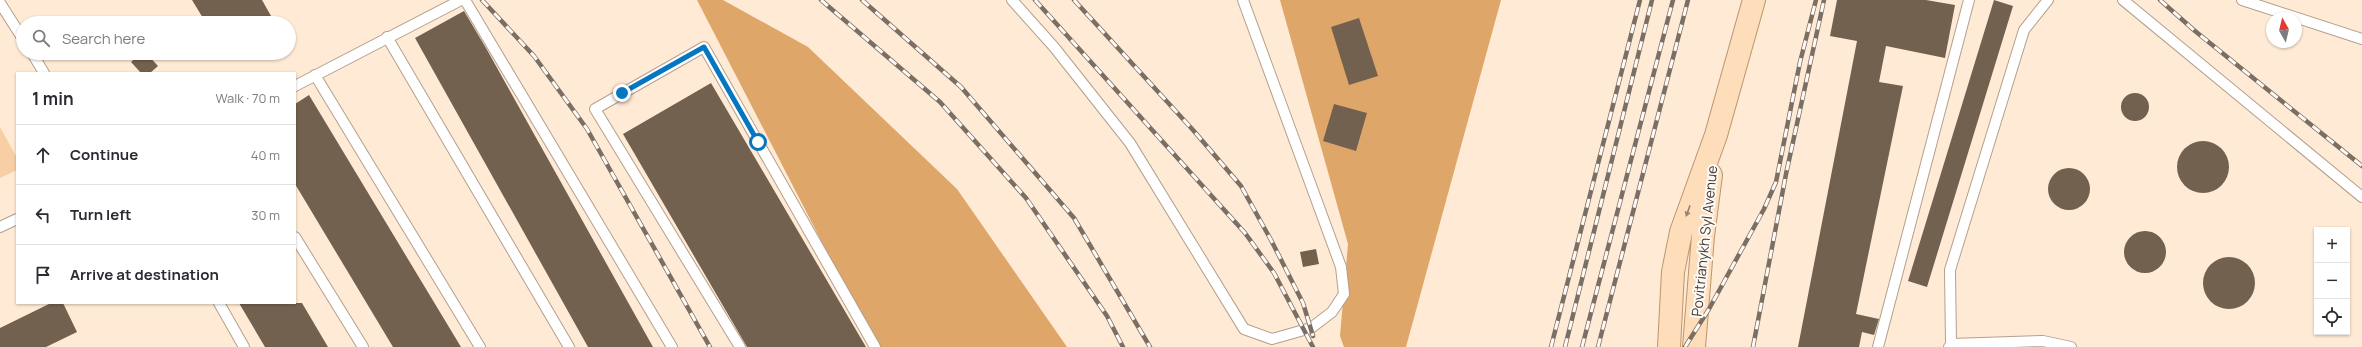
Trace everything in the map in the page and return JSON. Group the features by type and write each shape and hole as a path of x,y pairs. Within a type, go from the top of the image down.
{"main road":[{"name":"Povitrianykh Syl Avenue","path":"1669,347 1673,272 1680,232 1716,135 1754,0"},
{"name":"Povitrianykh Syl Avenue","path":"1694,347 1703,236 1716,135"}],"lane":[{"path":"296,85 461,0"},
{"path":"465,0 672,347"},
{"path":"1012,0 1054,47 1130,143 1244,329 1272,339 1311,328 1332,312 1344,294 1341,267 1242,0"},
{"path":"1878,347 1969,0"},
{"path":"2048,0 2024,30 1950,270 1950,346 2043,341 2071,347"},
{"path":"2123,0 2362,197"},
{"path":"2242,0 2362,39"},
{"path":"0,3 16,28"},
{"path":"388,37 569,347"},
{"path":"740,347 595,109 704,47 875,347"},
{"path":"36,60 43,72"},
{"path":"315,75 480,347"},
{"path":"0,227 16,219"},
{"path":"296,238 363,347"},
{"path":"220,304 244,347"}],"shaded area":[{"path":"697,0 723,0 808,47 957,189 1067,347 876,347"},
{"path":"1280,0 1501,0 1406,347 1344,347 1340,336 1348,244"},
{"path":"0,127 16,156 16,170 0,178"}],"building":[{"path":"192,0 262,0 271,16 202,16"},
{"path":"1837,0 1926,0 1955,5 1945,58 1886,46 1879,82 1903,86 1856,314 1879,319 1874,335 1862,332 1859,347 1798,347 1857,41 1830,36"},
{"path":"1994,0 2013,6 1927,287 1908,281"},
{"path":"464,11 653,347 588,347 415,38"},
{"path":"1359,18 1378,76 1349,85 1331,27"},
{"path":"133,60 152,60 158,66 151,72 140,72 131,62"},
{"path":"711,83 866,347 747,347 623,134"},
{"path":"2135,93 2145,97 2149,107 2145,117 2135,121 2125,117 2121,107 2125,97"},
{"path":"309,95 461,347 393,347 296,186 296,103"},
{"path":"1334,104 1367,113 1356,151 1323,141"},
{"path":"2198,141 2208,141 2222,148 2229,162 2229,172 2222,186 2208,193 2198,193 2188,189 2181,182 2177,172 2177,162 2181,152 2188,145"},
{"path":"2065,168 2073,168 2081,171 2087,177 2090,189 2087,201 2081,207 2073,210 2065,210 2057,207 2051,201 2048,193 2048,185 2051,177 2057,171"},
{"path":"2141,231 2149,231 2157,234 2163,240 2166,252 2163,264 2157,270 2149,273 2141,273 2133,270 2127,264 2124,256 2124,248 2127,240 2133,234"},
{"path":"1316,249 1319,264 1303,267 1300,252"},
{"path":"2224,257 2234,257 2248,264 2255,278 2255,288 2248,302 2234,309 2224,309 2214,305 2207,298 2203,288 2203,278 2207,268 2214,261"},
{"path":"302,303 328,347 265,347 240,304"},
{"path":"49,304 63,304 77,332 46,347 0,347 0,328"}],"railway":[{"path":"482,0 534,56 587,129 710,347"},
{"path":"821,0 940,102 1026,198 1107,316 1123,347"},
{"path":"862,0 961,87 1074,218 1150,347"},
{"path":"1035,0 1245,233 1274,273 1313,347"},
{"path":"1074,0 1193,130 1241,186 1271,240 1303,303 1313,336"},
{"path":"1551,347 1640,0"},
{"path":"1565,347 1652,0"},
{"path":"1582,347 1673,0"},
{"path":"1598,347 1688,0"},
{"path":"1685,347 1709,309 1764,209 1776,182 1800,62 1816,0"},
{"path":"1753,347 1786,174 1824,0"},
{"path":"2160,0 2195,31 2362,166"}],"route":[{"path":"622,93 704,47 758,142"}]}
